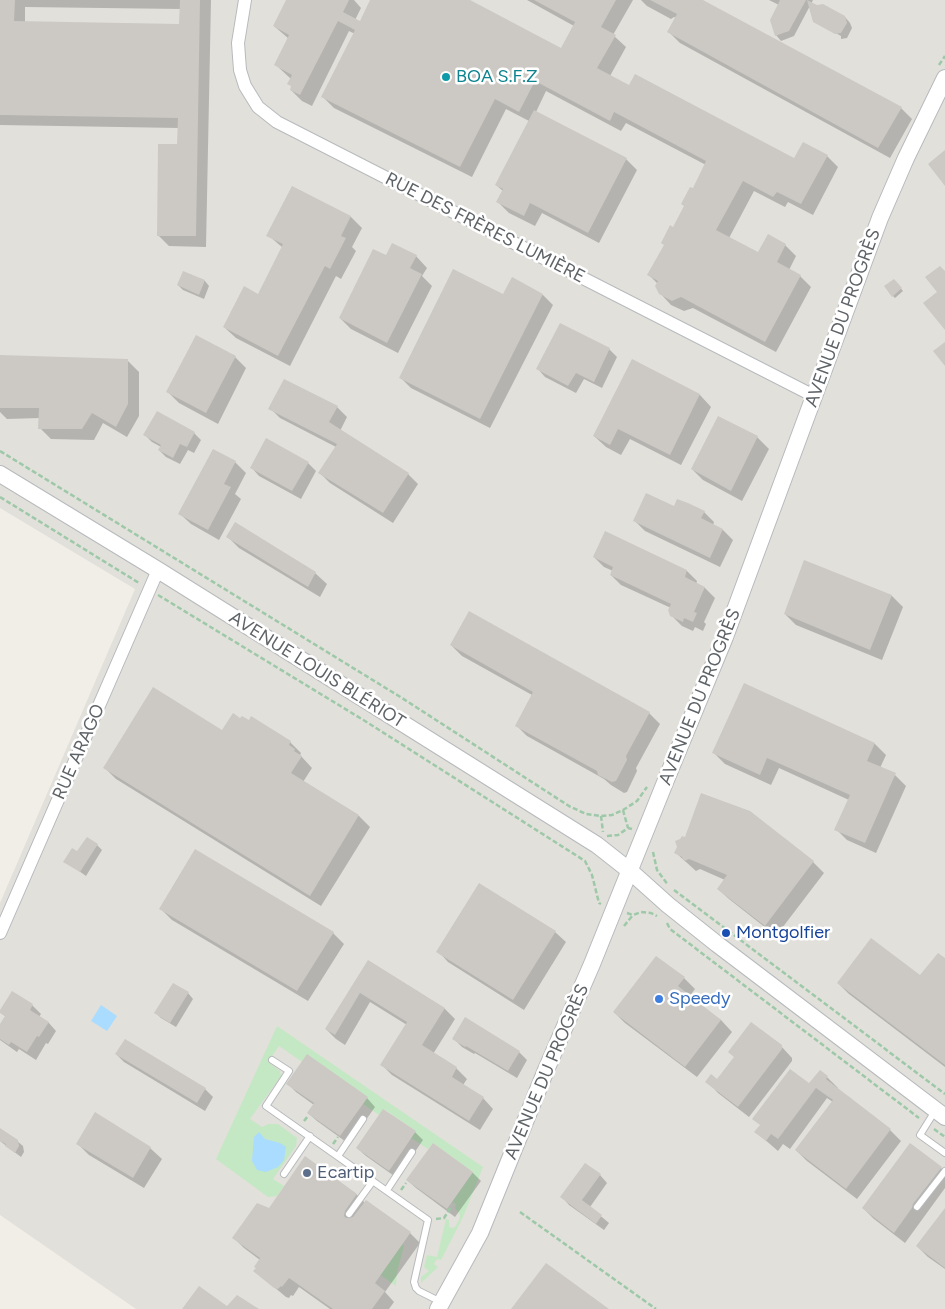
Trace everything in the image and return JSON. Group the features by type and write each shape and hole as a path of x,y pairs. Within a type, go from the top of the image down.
{"street":[{"name":"RUE DES FRÈRES LUMIÈRE","path":"245,0 238,43 240,70 245,86 258,108 276,122 814,396"},
{"name":"AVENUE DU PROGRÈS","path":"440,1306 480,1233 630,871 725,637 880,218 906,158 945,78"},
{"name":"AVENUE LOUIS BLÉRIOT","path":"0,474 158,570 597,845 668,905 936,1117"},
{"name":"RUE ARAGO","path":"0,932 158,570"}],"lane":[{"path":"272,1060 289,1071 266,1106 428,1220 414,1282 419,1291 440,1306"},
{"path":"936,1117 920,1135 945,1153"},
{"path":"338,1156 363,1119"},
{"path":"284,1174 310,1136"},
{"path":"386,1190 412,1152"},
{"path":"917,1207 945,1171"},
{"path":"349,1214 373,1181"}],"path":[{"path":"0,451 402,698 569,806 586,814 612,815 637,801 648,786"},
{"path":"0,497 365,721 585,861 592,875 599,903 633,916 642,912 660,917"},
{"path":"623,810 628,828"},
{"path":"654,846 653,852 657,870 668,885 945,1094"},
{"path":"666,922 670,929 936,1117 945,1137"},
{"path":"299,1128 308,1116"},
{"path":"428,1220 444,1218 452,1205"},
{"path":"520,1212 656,1309"}],"shaded area":[{"path":"0,0 945,0 945,1309 136,1309 0,1215 0,903 135,589 0,508"}],"green space":[{"path":"277,1026 483,1167 463,1217 441,1260 437,1259 434,1264 438,1267 421,1283 421,1277 429,1271 424,1267 427,1255 437,1257 446,1219 449,1220 451,1228 455,1227 459,1220 460,1215 455,1208 456,1204 452,1202 473,1172 433,1143 428,1149 411,1138 416,1131 384,1109 379,1115 279,1046 268,1062 280,1071 281,1076 250,1119 262,1127 268,1124 278,1124 297,1138 296,1146 273,1179 284,1186 277,1196 268,1197 216,1159"},
{"path":"323,1235 402,1244 404,1246 397,1272 396,1286"}],"water":[{"path":"101,1005 117,1016 107,1031 91,1021"},
{"path":"259,1132 265,1139 280,1143 286,1147 284,1160 278,1167 266,1172 257,1170 252,1161 254,1137"}],"building":[{"path":"0,0 15,0 14,21 179,24 180,0 200,0 196,236 157,236 158,144 177,144 178,118 0,115"},
{"path":"286,0 349,0 343,12 360,21 370,0 470,0 561,48 575,22 534,0 616,0 601,27 616,35 597,68 629,85 635,74 794,158 803,142 828,155 801,204 777,192 773,197 743,181 716,230 758,252 768,234 786,244 777,262 801,275 765,342 681,297 672,301 659,294 655,286 658,281 647,275 664,245 661,243 670,225 673,227 684,206 681,204 690,187 693,188 706,161 614,112 610,121 535,81 519,112 495,99 460,167 321,97 355,30 338,21 300,95 290,90 291,86 287,84 292,75 274,65 289,35 273,26"},
{"path":"650,0 703,0 902,107 878,148 667,32 677,14"},
{"path":"780,0 806,0 789,31 775,36 770,20"},
{"path":"807,0 817,5 823,4 845,16 847,23 841,33 835,34 813,22"},
{"path":"534,110 627,158 588,233 530,203 524,216 496,202 503,189 495,185"},
{"path":"945,150 945,186 928,164"},
{"path":"292,186 351,216 341,236 346,238 330,269 325,266 278,356 223,327 244,286 258,294 283,244 266,236"},
{"path":"392,243 417,255 410,268 422,274 387,343 339,318 373,249 386,255"},
{"path":"940,266 945,271 945,330 923,303 937,292 925,277"},
{"path":"453,269 503,294 512,277 543,294 480,419 399,378"},
{"path":"183,271 205,280 199,295 177,285"},
{"path":"894,279 902,288 892,297 884,286"},
{"path":"560,323 610,348 594,382 576,373 568,386 536,369"},
{"path":"196,335 236,356 206,413 166,392"},
{"path":"945,342 945,366 933,351"},
{"path":"0,355 128,359 128,404 116,427 92,413 82,429 38,429 39,408 0,408"},
{"path":"632,359 700,394 670,455 618,429 610,445 593,436"},
{"path":"284,379 338,406 329,422 409,473 383,513 318,473 337,444 268,409"},
{"path":"157,411 195,432 187,447 180,444 173,458 158,450 161,445 143,435"},
{"path":"718,416 758,436 731,491 691,469"},
{"path":"266,438 309,462 292,491 250,468"},
{"path":"213,449 236,461 224,484 231,487 208,530 178,514"},
{"path":"646,493 674,506 677,499 688,503 705,511 701,518 723,529 710,558 633,521"},
{"path":"235,522 316,572 308,587 226,537"},
{"path":"605,531 687,570 685,577 705,587 694,612 697,613 693,622 684,618 683,622 670,616 668,610 671,604 610,575 613,567 593,557"},
{"path":"804,560 892,595 870,650 784,614"},
{"path":"469,611 650,712 626,756 627,760 616,781 612,782 598,775 597,771 515,726 533,692 450,645"},
{"path":"744,683 875,743 867,761 896,773 865,843 834,830 850,795 767,758 760,775 712,753"},
{"path":"153,687 222,730 233,713 240,718 242,716 249,720 251,716 291,741 289,745 302,756 291,773 359,815 310,896 103,768"},
{"path":"701,793 750,811 814,861 765,926 717,889 727,875 689,859 684,861 682,857 674,853 677,847 675,841 682,836 685,837"},
{"path":"87,837 98,844 80,872 63,862 72,848 77,851"},
{"path":"195,849 334,932 297,991 159,909"},
{"path":"479,883 556,931 513,1000 436,952"},
{"path":"871,938 920,975 938,953 945,958 945,1065 837,983"},
{"name":"Speedy","path":"656,956 685,977 678,986 721,1020 685,1067 613,1012"},
{"path":"368,960 445,1008 422,1045 457,1067 452,1077 484,1097 469,1121 380,1065 407,1022 360,993 335,1035 325,1029"},
{"path":"173,983 189,992 170,1023 154,1013"},
{"path":"12,991 33,1004 30,1010 49,1022 27,1052 11,1042 9,1045 0,1039 0,1024 5,1016 0,1013 0,1010"},
{"path":"465,1017 520,1051 508,1071 452,1039"},
{"path":"751,1022 782,1045 782,1049 738,1107 705,1082 711,1074 717,1079 734,1057 728,1052"},
{"path":"125,1039 206,1088 197,1103 115,1054"},
{"path":"307,1054 368,1097 340,1136 307,1113 314,1103 286,1084"},
{"path":"790,1069 809,1083 820,1070 828,1076 826,1079 891,1129 846,1189 795,1150 833,1100 816,1088 778,1139 771,1134 766,1141 754,1132 760,1125 752,1119"},
{"path":"383,1109 416,1131 389,1171 356,1148"},
{"path":"95,1112 151,1147 133,1178 76,1144"},
{"path":"0,1128 18,1140 19,1146 15,1153 0,1141"},
{"path":"433,1143 473,1172 447,1209 406,1180"},
{"path":"910,1143 942,1167 913,1204 894,1233 862,1208"},
{"path":"305,1156 357,1194 345,1211 344,1216 346,1218 353,1217 366,1200 411,1232 375,1283 385,1291 372,1309 333,1309 289,1278 282,1287 274,1288 253,1271 260,1258 232,1238 257,1203 269,1208"},
{"path":"585,1163 601,1174 582,1200 602,1215 596,1224 560,1197"},
{"path":"945,1208 945,1268 916,1246"},
{"path":"546,1263 609,1309 511,1309"},
{"path":"199,1286 227,1306 237,1295 259,1309 182,1309"}],"place":[{"name":"BOA S.F.Z","path":"446,77"},
{"name":"Montgolfier","path":"726,933"},
{"name":"Speedy","path":"659,999"},
{"name":"Ecartip","path":"307,1173"}]}
